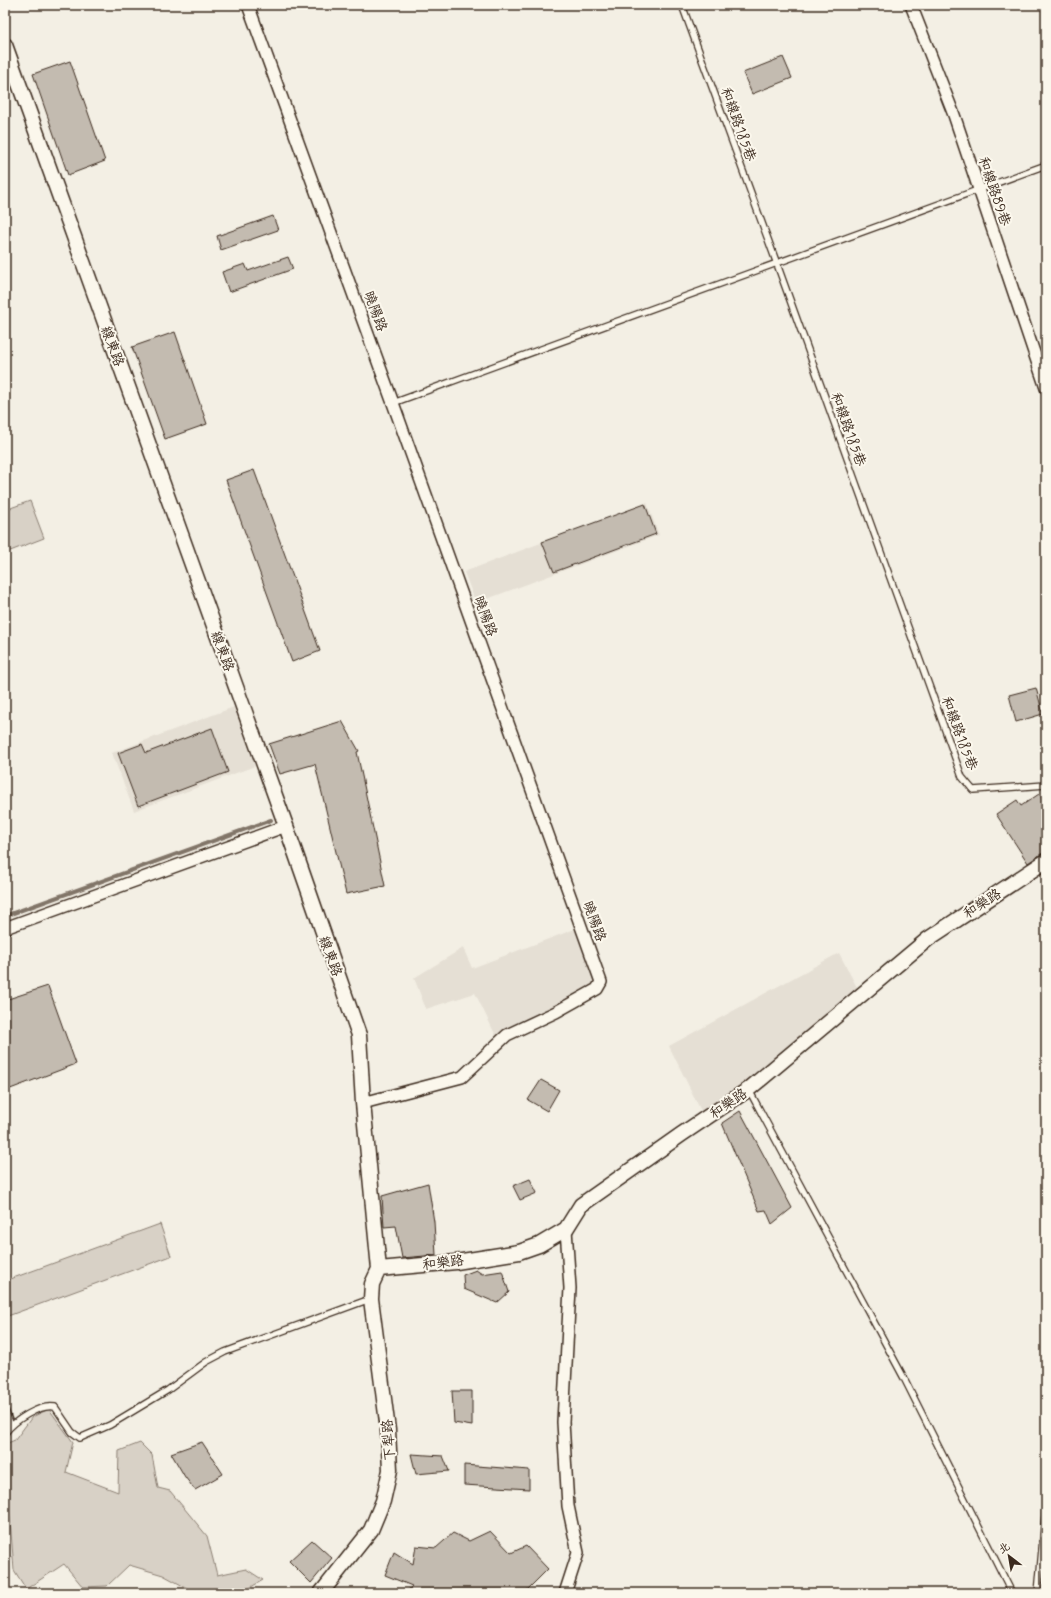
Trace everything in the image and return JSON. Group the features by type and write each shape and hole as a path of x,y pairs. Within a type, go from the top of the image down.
{"street":[{"name":"曉陽路","path":"248,5 394,403 601,982 597,989 556,1012 507,1035 462,1077 363,1103"},
{"name":"和線路89巷","path":"911,5 954,115 978,190 1046,388"},
{"name":"線東路","path":"5,45 286,826 359,1035 363,1103 379,1269"},
{"path":"5,928 286,826"},
{"name":"和樂路","path":"379,1269 456,1262 519,1252 539,1245 566,1229 581,1205 749,1089 928,939 1046,861"},
{"path":"565,1593 578,1553 568,1506 563,1422 570,1288 566,1229"},
{"name":"下犁路","path":"321,1593 371,1530 383,1501 390,1470 388,1430 371,1299 372,1284 379,1269"}],"lane":[{"name":"和線路185巷","path":"682,5 962,777 973,790 1046,785"},
{"path":"394,403 1046,165"},
{"path":"749,1089 904,1378 1012,1593"},
{"path":"5,1433 10,1426 38,1409 48,1406 55,1408 72,1432 80,1438 88,1436 110,1425 168,1390 206,1362 225,1352 371,1299"},
{"path":"5,1410 10,1426"},
{"path":"1038,1593 1046,1505"}],"shaded area":[{"path":"30,501 44,538 5,553 5,510"},
{"path":"647,503 659,535 476,603 464,572"},
{"path":"234,707 255,766 134,811 112,753"},
{"path":"575,929 597,989 497,1038 475,993 426,1009 414,978 463,948 472,968"},
{"path":"839,953 861,995 706,1121 669,1046"},
{"path":"160,1224 171,1256 5,1317 5,1281"},
{"path":"49,1409 73,1442 66,1472 118,1492 119,1451 140,1443 152,1455 158,1488 170,1491 207,1536 217,1575 246,1569 263,1580 241,1593 196,1593 163,1575 129,1565 107,1586 83,1587 64,1564 26,1589 14,1570 8,1494 5,1494 5,1444 15,1440 32,1417"}],"building":[{"path":"783,57 792,78 752,94 743,73"},
{"path":"70,61 105,161 68,175 33,74"},
{"path":"273,216 278,230 221,250 217,236"},
{"path":"288,257 293,269 229,292 222,272 245,264 248,271"},
{"path":"175,332 207,424 165,439 132,347"},
{"path":"254,470 320,651 292,662 226,480"},
{"path":"645,504 656,534 554,572 542,542"},
{"path":"1036,688 1043,714 1016,722 1009,695"},
{"path":"342,721 359,751 357,752 385,886 346,894 315,764 280,774 269,744"},
{"path":"212,728 228,772 138,806 118,753 142,744 146,753"},
{"path":"1039,794 1046,805 1046,853 1041,854 1028,863 996,814 1017,800 1021,806"},
{"path":"48,986 76,1064 5,1091 5,1000"},
{"path":"541,1080 559,1090 547,1111 528,1100"},
{"path":"740,1111 792,1208 772,1224 766,1210 759,1211 722,1123"},
{"path":"530,1179 537,1193 520,1200 513,1186"},
{"path":"428,1183 434,1222 436,1255 402,1258 396,1226 384,1227 382,1196"},
{"path":"476,1270 482,1274 502,1271 509,1292 497,1303 464,1289 463,1275"},
{"path":"452,1391 472,1391 472,1426 454,1423"},
{"path":"202,1442 223,1474 195,1490 185,1477 171,1453"},
{"path":"411,1454 443,1456 449,1471 416,1474"},
{"path":"464,1465 529,1470 529,1489 464,1485"},
{"path":"490,1531 511,1553 526,1546 548,1569 524,1593 406,1593 412,1586 385,1575 394,1552 413,1564 416,1546 436,1548 453,1533 469,1541"},
{"path":"312,1540 332,1558 311,1583 289,1561"}],"waterway":[{"path":"5,916 271,820"}]}
